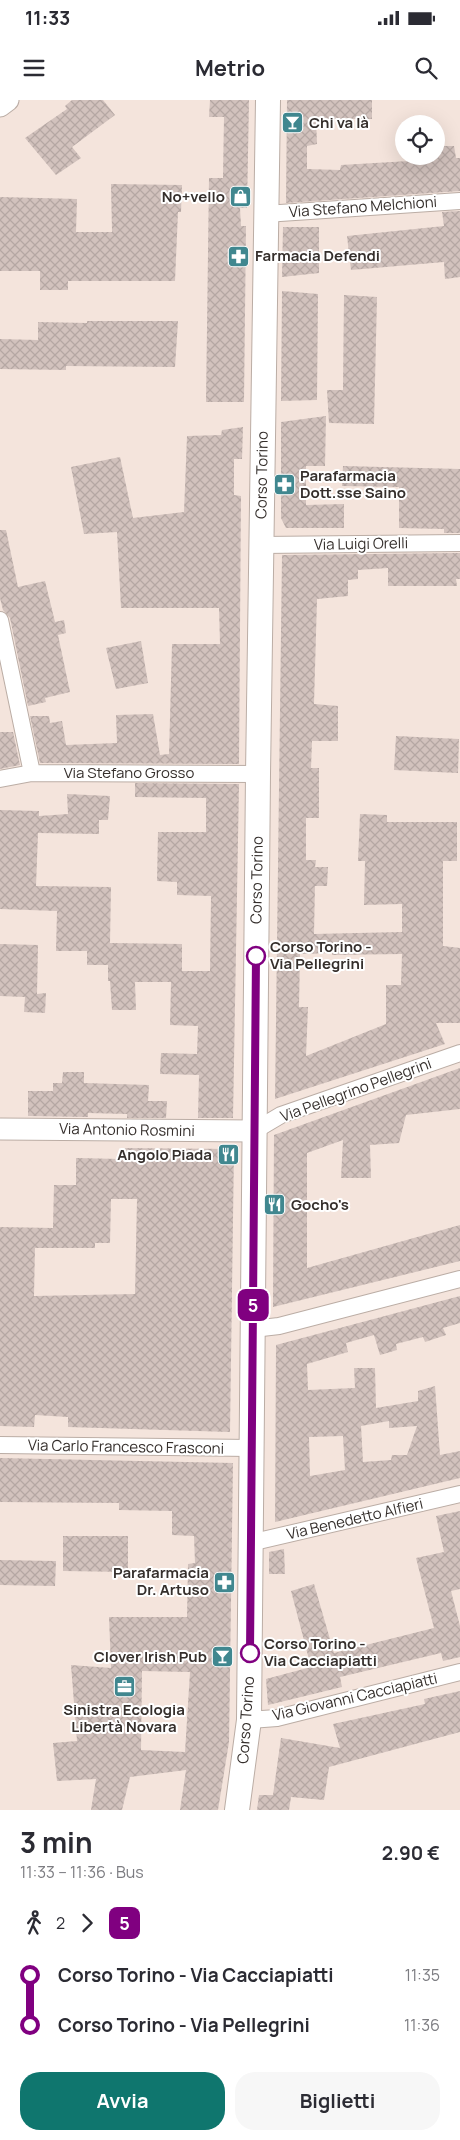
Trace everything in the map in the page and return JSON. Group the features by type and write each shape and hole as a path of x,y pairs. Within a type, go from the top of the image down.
{"main road":[{"name":"Corso Torino","path":"237,1810 249,1720 258,774 268,100"}],"street":[{"path":"0,106 8,100"},
{"name":"Via Stefano Melchioni","path":"265,214 460,200"},
{"name":"Via Luigi Orelli","path":"261,544 460,543"},
{"path":"0,620 32,773"},
{"name":"Via Stefano Grosso","path":"0,779 32,773 258,774"},
{"name":"Via Pellegrino Pellegrini","path":"254,1131 281,1115 460,1053"},
{"name":"Via Antonio Rosmini","path":"0,1129 254,1131"},
{"path":"252,1329 279,1326 460,1279"},
{"name":"Via Carlo Francesco Frasconi","path":"0,1445 252,1448"},
{"name":"Via Benedetto Alfieri","path":"250,1543 460,1494"},
{"name":"Via Giovanni Cacciapiatti","path":"249,1720 277,1718 460,1672"}],"building":[{"path":"72,100 103,100 115,115 72,147 81,158 56,175 25,138 67,109 65,106"},
{"path":"210,100 249,100 247,208 240,208 241,226 246,226 244,402 206,402 209,178 223,178 224,117 209,117"},
{"path":"287,100 372,100 372,119 316,119 317,144 307,146 307,169 340,170 341,165 395,162 395,165 445,165 445,146 454,146 456,158 460,158 460,191 286,203"},
{"path":"111,184 182,185 181,212 178,212 175,281 68,281 68,290 40,290 40,271 0,271 0,197 77,199 76,232 112,232"},
{"path":"460,211 460,277 445,279 444,262 351,270 347,236 444,226 442,212"},
{"path":"283,227 319,227 319,273 282,277"},
{"path":"282,291 318,294 317,400 281,401"},
{"path":"344,295 377,297 374,424 329,423 327,390 343,390"},
{"path":"87,321 178,321 175,367 66,366 66,370 0,369 0,339 38,340 38,322 87,323"},
{"path":"326,416 325,466 306,466 306,505 344,504 344,528 286,528 281,518 281,422"},
{"path":"243,427 242,459 234,459 234,495 241,496 239,764 40,763 30,716 49,716 50,723 62,721 66,745 117,743 116,715 153,714 160,755 169,754 172,644 220,644 219,608 121,608 117,532 84,534 71,467 120,457 133,518 184,512 187,436 221,435 222,430"},
{"path":"343,466 460,469 460,533 444,533 444,529 399,528 399,487 342,486"},
{"path":"0,530 6,530 18,587 45,581 55,622 64,620 66,633 58,635 70,692 45,698 46,702 28,706 10,618 3,610 0,598"},
{"path":"460,553 460,579 456,579 457,586 388,586 388,568 358,570 358,579 348,580 348,596 317,599 314,704 338,706 338,741 312,741 311,768 319,768 319,818 306,818 306,860 316,860 315,867 328,867 327,886 315,886 314,934 402,932 402,904 364,905 365,861 358,861 360,814 387,815 387,822 457,822 457,861 443,861 443,946 460,948 460,1023 436,1023 445,1044 275,1099 282,555","holes":["332,953 332,955 402,954 401,985 386,985 386,1024 306,1056 308,1007 299,1007 300,954"]},
{"path":"141,641 148,683 116,689 106,648"},
{"path":"0,732 13,732 20,765 0,769"},
{"path":"396,736 459,739 458,773 394,770"},
{"path":"135,783 239,784 233,1118 198,1118 199,1075 160,1074 161,1053 197,1054 198,1026 170,1025 171,982 135,982 136,1010 112,1010 108,965 87,965 87,951 56,951 57,911 0,909 0,810 39,811 39,816 68,814 67,794 110,796 108,820 99,820 99,834 38,833 36,886 111,887 110,943 182,944 182,971 210,971 211,896 177,895 177,882 157,881 158,832 206,832 206,798 135,797"},
{"path":"0,944 38,945 37,994 46,993 45,1013 24,1012 25,997 0,996"},
{"path":"460,1068 460,1109 406,1115 399,1143 370,1145 371,1178 341,1178 343,1140 307,1153 307,1268 460,1225 460,1261 273,1307 274,1135"},
{"path":"63,1072 84,1072 84,1083 149,1085 148,1101 167,1101 166,1118 127,1118 127,1114 88,1113 88,1117 28,1116 28,1091 53,1091 53,1083 62,1083"},
{"path":"120,1148 234,1149 230,1432 68,1427 68,1417 35,1415 34,1427 0,1426 0,1227 53,1228 54,1185 76,1185 76,1158 120,1159","holes":["111,1199 137,1199 135,1294 34,1296 35,1248 95,1248 95,1243 110,1243"]},
{"path":"460,1296 460,1323 443,1328 446,1335 425,1342 423,1337 396,1344 397,1350 380,1355 374,1335 346,1343 348,1352 307,1364 308,1390 355,1388 354,1368 375,1368 376,1408 418,1401 418,1391 435,1386 440,1455 460,1451 460,1478 275,1522 276,1345","holes":["389,1421 389,1428 417,1426 407,1455 392,1455 391,1460 363,1462 361,1426","343,1436 345,1470 310,1476 309,1437"]},
{"path":"0,1458 233,1463 229,1742 218,1810 180,1810 186,1770 130,1777 122,1810 91,1810 96,1779 57,1781 53,1743 77,1741 71,1665 111,1668 109,1617 187,1617 188,1564 195,1563 194,1536 172,1535 172,1511 119,1510 119,1503 0,1502","holes":["142,1671 190,1672 185,1752 141,1750"]},
{"path":"460,1511 460,1589 451,1591 460,1626 460,1657 443,1661 441,1653 340,1677 342,1687 268,1705 266,1679 311,1667 291,1591 314,1584 334,1653 434,1628 416,1558 444,1552 436,1516"},
{"path":"63,1536 128,1536 128,1572 63,1571"},
{"path":"284,1549 285,1574 269,1574 269,1552"},
{"path":"0,1560 56,1561 55,1586 0,1585"},
{"path":"460,1691 460,1732 329,1767 324,1800 291,1797 289,1810 257,1810 259,1795 273,1795 281,1738 340,1748 333,1724 425,1704 424,1699"}],"bus line":[{"name":"5","path":"250,1653 256,956"}],"place":[{"name":"Chi va là","path":"293,123"},
{"name":"No+vello","path":"241,197"},
{"name":"Farmacia Defendi","path":"239,256"},
{"name":"Parafarmacia Dott.sse Saino","path":"284,485"},
{"name":"Corso Torino - Via Pellegrini","path":"256,956"},
{"name":"Angolo Piada","path":"228,1155"},
{"name":"Gocho's","path":"275,1205"},
{"name":"Parafarmacia Dr. Artuso","path":"225,1582"},
{"name":"Corso Torino - Via Cacciapiatti","path":"250,1653"},
{"name":"Clover Irish Pub","path":"223,1657"},
{"name":"Sinistra Ecologia Libertà Novara","path":"124,1687"}]}
